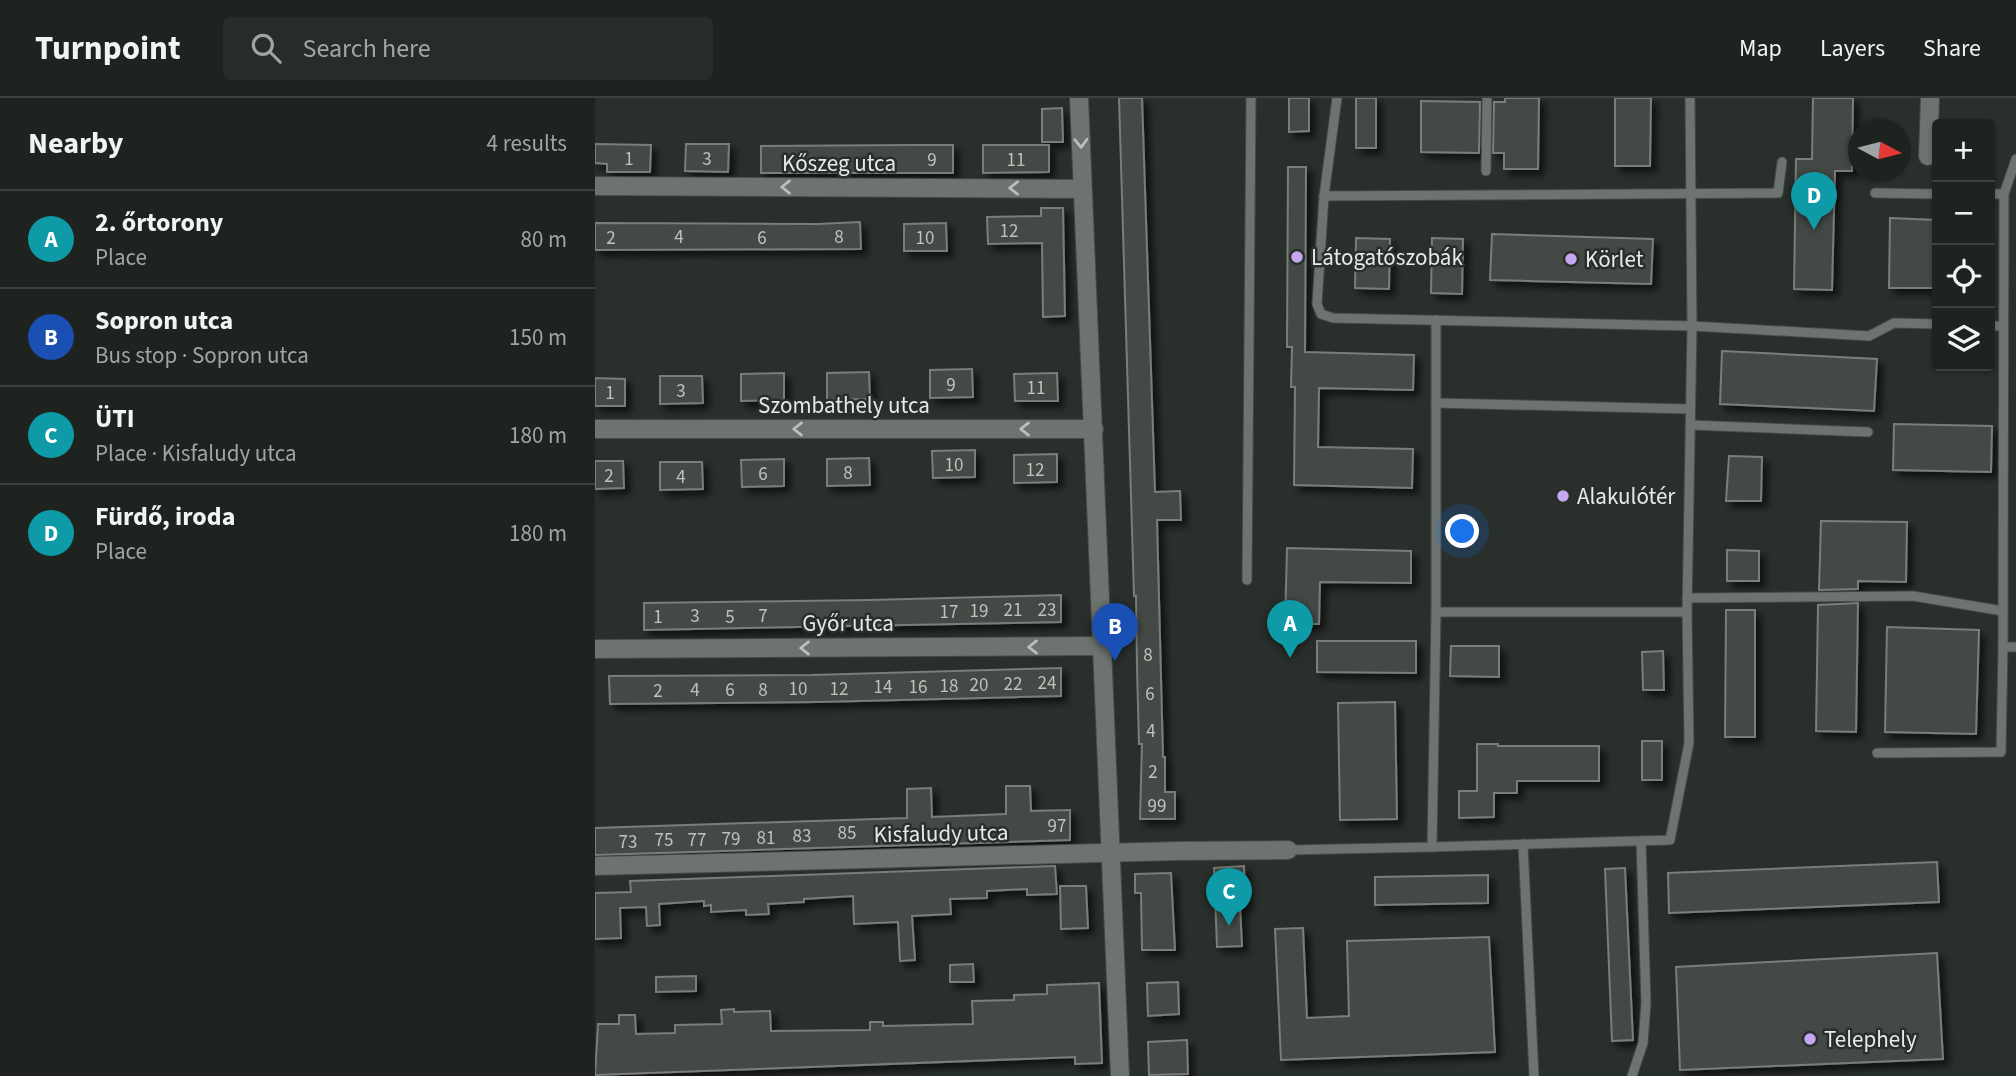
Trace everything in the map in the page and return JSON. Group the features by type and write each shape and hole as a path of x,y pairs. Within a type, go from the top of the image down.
{"street":[{"path":"1079,98 1120,1076"},
{"path":"1929,156 1930,98"},
{"name":"Kőszeg utca","path":"595,187 1082,189"},
{"name":"Szombathely utca","path":"595,429 1094,429"},
{"name":"Győr utca","path":"595,649 1101,646"},
{"name":"Kisfaludy utca","path":"595,866 1288,850"}],"lane":[{"path":"1247,580 1251,98"},
{"path":"1337,98 1324,196 1317,304 1321,314 1333,318 1692,326 1869,336 1894,323 1932,324"},
{"path":"1486,171 1487,98"},
{"path":"1288,850 1670,840 1689,743 1687,598 1692,326 1690,98"},
{"path":"1877,753 2001,752 2004,194 2016,159"},
{"path":"1324,196 1778,193 1782,162"},
{"path":"1875,193 1932,194"},
{"path":"1995,194 2004,194"},
{"path":"1432,847 1436,612 1436,320"},
{"path":"1995,326 2003,326"},
{"path":"1436,403 1690,409"},
{"path":"1690,425 1868,432"},
{"path":"1687,598 1913,596 2003,611"},
{"path":"1436,612 1687,612"},
{"path":"2003,648 2016,647"},
{"path":"1632,1076 1643,1043 1646,1003 1641,841"},
{"path":"1523,844 1534,1076"}],"building":[{"path":"1119,98 1142,98 1155,492 1180,491 1181,520 1157,520 1165,792 1175,792 1175,819 1140,819 1142,744 1139,744"},
{"path":"1289,98 1309,98 1309,131 1289,132"},
{"path":"1356,98 1376,98 1376,148 1356,148"},
{"path":"1505,98 1539,98 1538,169 1504,169 1504,153 1493,153 1494,102 1505,102"},
{"path":"1615,98 1651,98 1650,166 1615,166"},
{"path":"1813,98 1853,98 1853,119 1848,119 1848,171 1835,171 1832,290 1794,289 1796,159 1812,159"},
{"path":"1421,101 1480,102 1479,153 1421,152"},
{"path":"1062,108 1063,142 1042,142 1042,109"},
{"path":"595,144 651,145 650,172 607,172 607,164 595,163"},
{"path":"686,144 729,144 728,172 685,171"},
{"path":"953,145 953,173 761,173 761,146"},
{"path":"983,145 1049,145 1049,172 983,173"},
{"path":"1288,167 1306,167 1305,352 1414,355 1413,390 1319,388 1318,447 1413,449 1412,488 1294,485 1295,387 1291,387 1292,347 1287,347"},
{"path":"1041,208 1063,208 1065,316 1043,317 1042,243 988,244 987,217 1041,216"},
{"path":"1890,218 1932,220 1932,288 1889,288"},
{"path":"860,222 861,249 595,250 595,223"},
{"path":"946,223 947,251 904,251 904,224"},
{"name":"Körlet","path":"1492,234 1653,239 1651,284 1490,280"},
{"path":"1356,238 1390,239 1389,289 1355,288"},
{"path":"1432,238 1463,239 1462,294 1431,293"},
{"path":"1722,351 1877,359 1874,411 1720,404"},
{"path":"972,369 973,397 930,398 930,370"},
{"path":"869,372 870,399 827,400 827,373"},
{"path":"784,373 784,400 741,401 741,374"},
{"path":"1057,373 1058,401 1015,401 1014,374"},
{"path":"660,376 702,376 703,403 660,404"},
{"path":"595,378 625,379 625,406 595,406"},
{"path":"1894,424 1992,426 1991,472 1893,470"},
{"path":"975,450 975,477 933,478 932,451"},
{"path":"1057,454 1057,482 1014,483 1014,455"},
{"path":"1729,456 1762,457 1761,501 1726,501"},
{"path":"869,458 870,485 827,486 827,459"},
{"path":"784,459 784,486 742,487 741,460"},
{"path":"595,461 623,461 624,488 595,489"},
{"path":"660,462 702,462 703,489 660,490"},
{"path":"1821,521 1907,522 1906,582 1858,581 1858,589 1819,590"},
{"path":"1287,548 1411,551 1411,583 1320,582 1319,624 1285,624"},
{"path":"1727,550 1759,551 1759,581 1727,581"},
{"path":"1061,595 1061,622 644,630 644,603"},
{"path":"1858,603 1856,732 1816,731 1818,605"},
{"path":"1726,610 1755,610 1755,737 1725,737"},
{"path":"1887,627 1979,630 1976,734 1885,732"},
{"path":"1317,641 1416,641 1416,673 1317,672"},
{"path":"1451,646 1499,646 1499,677 1450,676"},
{"path":"1663,651 1664,690 1643,690 1642,652"},
{"path":"1061,668 1061,696 610,704 609,676 812,675"},
{"path":"1395,702 1397,819 1340,820 1338,703"},
{"path":"1642,741 1662,741 1662,780 1642,780"},
{"path":"1477,744 1599,746 1599,781 1517,781 1517,793 1494,793 1494,817 1459,818 1459,791 1477,791"},
{"path":"1006,786 1030,786 1031,811 1070,810 1070,840 595,855 595,828 907,818 907,789 931,788 932,817 1006,814"},
{"path":"1937,862 1939,902 1669,913 1668,873"},
{"path":"1055,866 1057,894 1027,895 1027,889 987,891 987,898 950,899 951,914 912,916 915,960 900,961 898,922 854,924 853,896 768,904 769,914 746,915 746,910 711,912 711,905 704,906 704,901 659,904 660,925 647,926 646,907 620,908 621,938 595,939 595,893 631,892 630,881"},
{"path":"1244,866 1245,906 1240,906 1242,946 1217,947 1214,868"},
{"path":"1625,868 1633,1040 1612,1041 1605,869"},
{"path":"1171,873 1175,950 1142,950 1141,893 1135,893 1135,874"},
{"path":"1488,875 1488,903 1375,905 1375,877"},
{"path":"1060,886 1086,886 1088,928 1061,929"},
{"path":"1303,928 1307,1018 1349,1016 1347,941 1489,937 1495,1052 1281,1060 1275,929"},
{"path":"1937,953 1943,1059 1680,1070 1676,967"},
{"path":"973,964 974,982 950,982 950,965"},
{"path":"696,976 696,991 656,992 656,977"},
{"path":"1178,982 1179,1014 1148,1016 1147,983"},
{"path":"1099,983 1102,1063 1075,1064 1075,1057 595,1075 598,1024 619,1024 619,1015 635,1015 636,1034 675,1033 675,1025 722,1024 721,1010 734,1009 734,1012 770,1011 771,1031 870,1030 870,1022 883,1022 883,1026 973,1024 972,1001 1014,1000 1014,995 1047,994 1047,985"},
{"path":"1187,1040 1188,1074 1149,1075 1148,1042"}],"place":[{"name":"Fürdő, iroda","path":"1814,230"},
{"name":"Látogatószobák","path":"1297,257"},
{"name":"Körlet","path":"1571,259"},
{"name":"Alakulótér","path":"1563,496"},
{"name":"2. őrtorony","path":"1290,658"},
{"name":"Sopron utca","path":"1115,661"},
{"name":"ÜTI","path":"1229,926"},
{"name":"Telephely","path":"1810,1039"}]}
